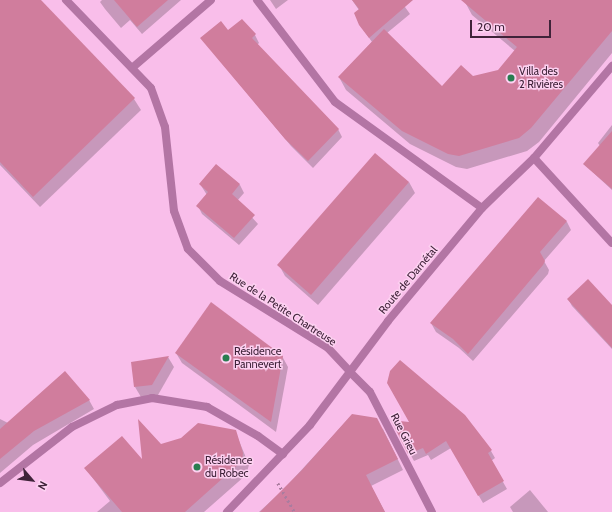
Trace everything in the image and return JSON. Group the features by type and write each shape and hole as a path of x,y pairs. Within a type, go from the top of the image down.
{"street":[{"name":"Rue de la Petite Chartreuse","path":"66,0 151,88 165,127 174,211 188,249 220,281 328,348 350,372"},
{"path":"132,68 211,0"},
{"path":"257,0 335,102 482,208"},
{"name":"Route de Darnétal","path":"227,512 310,425 388,321 482,208 534,158 612,66"},
{"path":"534,158 612,243"},
{"name":"Rue Grieu","path":"350,372 370,392 432,512"},
{"path":"0,484 72,427 117,405 152,398 207,407 258,436 283,454"}],"path":[{"path":"269,469 295,512"}],"building":[{"path":"0,0 41,0 135,98 33,197 0,162"},
{"path":"114,0 168,0 137,27"},
{"path":"352,0 413,0 369,38 359,25 354,13 359,9"},
{"name":"Villa des 2 Rivières","path":"461,0 612,0 612,31 531,128 519,138 459,156 448,154 402,131 338,77 384,29 442,86 461,65 473,76 498,70 517,47"},
{"path":"242,19 256,34 252,38 339,129 308,161 285,139 200,38 221,21 228,30"},
{"path":"612,131 612,189 583,164"},
{"path":"375,153 409,182 311,295 277,265"},
{"path":"216,164 240,184 232,194 255,215 234,238 196,206 208,192 199,184"},
{"path":"538,197 567,221 540,252 545,261 543,265 468,354 453,339 430,323"},
{"path":"588,279 612,305 612,348 567,299"},
{"name":"Résidence Pannevert","path":"211,302 283,356 271,422 175,353"},
{"path":"169,356 152,385 134,387 131,362"},
{"path":"400,360 465,415 492,450 488,453 504,481 478,496 446,441 426,454 423,448 408,454 391,420 409,422 387,383 390,371"},
{"path":"65,371 90,400 34,431 0,459 0,429"},
{"path":"352,414 377,418 398,459 366,475 385,512 260,512 302,470"},
{"name":"Résidence du Robec","path":"138,419 161,444 181,438 198,423 236,430 243,453 242,461 185,512 122,512 84,468 122,436 142,459"}],"place":[{"name":"Villa des 2 Rivières","path":"511,78"},
{"name":"Résidence Pannevert","path":"226,358"},
{"name":"Résidence du Robec","path":"197,467"}]}
